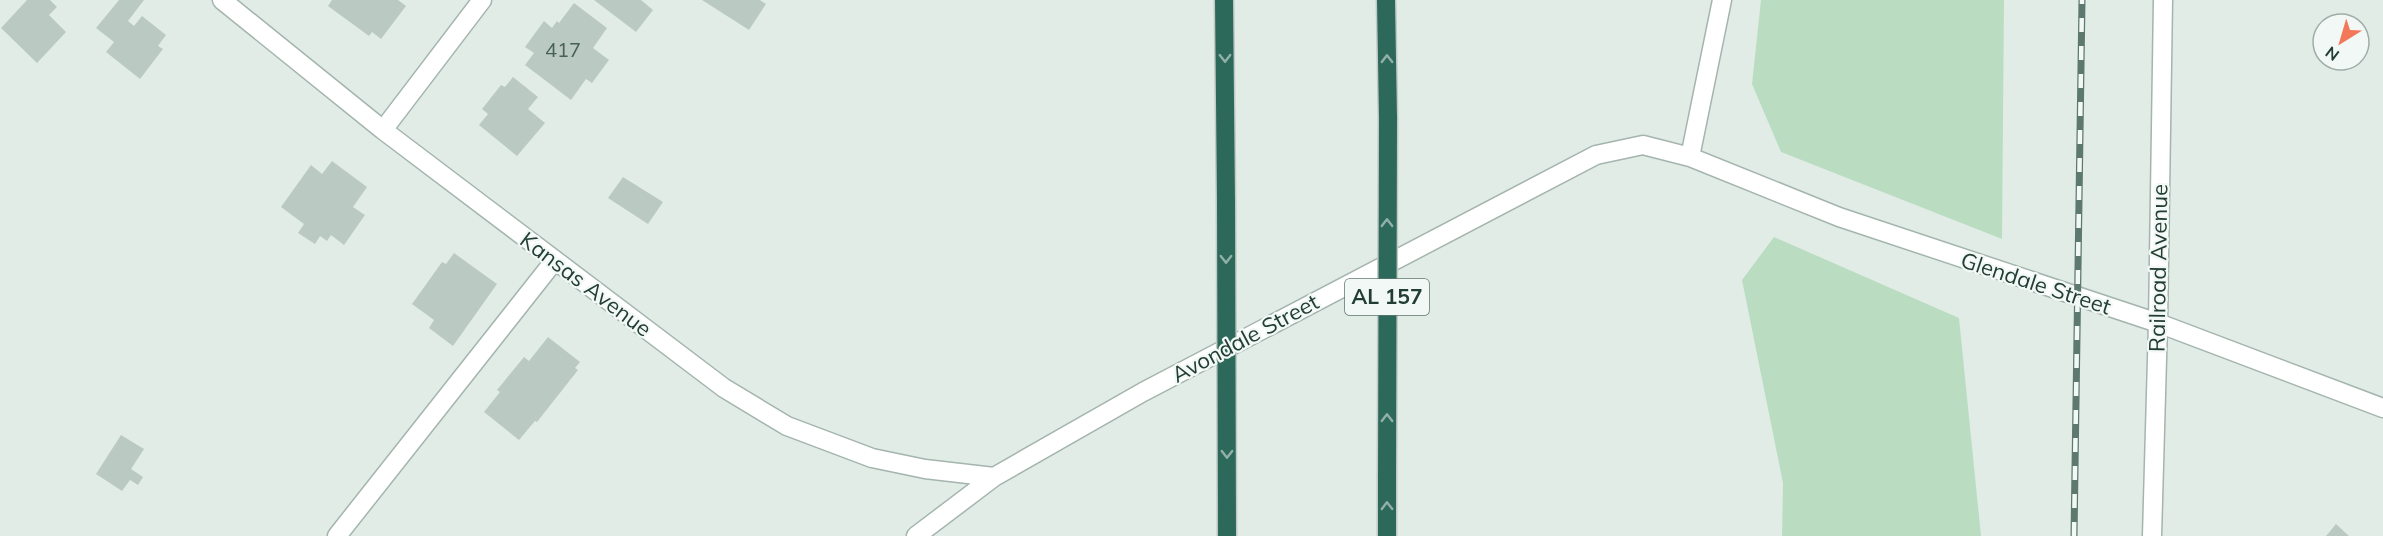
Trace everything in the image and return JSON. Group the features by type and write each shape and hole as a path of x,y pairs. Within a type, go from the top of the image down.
{"highway":[{"path":"1224,0 1227,536"},
{"name":"AL 157","path":"1386,0 1388,536"}],"street":[{"name":"Kansas Avenue","path":"222,0 383,130 724,388 787,426 872,458 925,470 994,477"},
{"path":"383,130 482,0"},
{"path":"1690,157 1722,0"},
{"name":"Railroad Avenue","path":"2152,536 2163,0"},
{"name":"Avondale Street","path":"916,536 994,477 1143,392 1596,155 1643,145 1690,157"},
{"name":"Glendale Street","path":"1690,157 1839,217 2158,323 2383,408"},
{"path":"337,536 555,260"}],"green space":[{"path":"1761,0 2004,0 2002,239 1781,152 1752,84"},
{"path":"1774,237 1959,318 1981,536 1782,536 1783,483 1742,280"}],"building":[{"path":"27,0 50,0 57,7 49,15 66,32 37,63 1,28"},
{"path":"119,0 144,0 128,21 134,26 142,16 166,35 158,46 163,49 140,79 106,52 114,42 96,28"},
{"path":"332,0 398,0 406,6 381,39 372,32 369,36 328,6"},
{"path":"594,0 641,0 653,10 636,32"},
{"path":"702,0 760,0 766,4 749,30"},
{"path":"574,3 607,28 593,48 609,60 592,83 586,79 571,100 525,65 534,53 525,47 544,21 552,28 557,21 559,23"},
{"path":"513,77 538,97 528,109 545,123 517,156 479,125 488,114 482,109 501,85 505,87"},
{"path":"332,161 367,187 353,207 365,215 344,245 331,235 327,241 320,236 315,244 298,233 304,224 281,207 311,165 322,174"},
{"path":"623,177 663,202 648,224 608,198"},
{"path":"454,253 497,284 453,346 429,328 434,320 412,304 442,262 446,264"},
{"path":"548,337 580,362 575,368 578,370 537,422 535,421 519,440 484,412 500,392 497,390 524,357 529,361"},
{"path":"121,435 144,449 131,469 143,477 138,485 130,480 122,491 96,474"},
{"path":"2336,524 2349,536 2326,536"}],"railway":[{"path":"2074,536 2082,0"}]}
